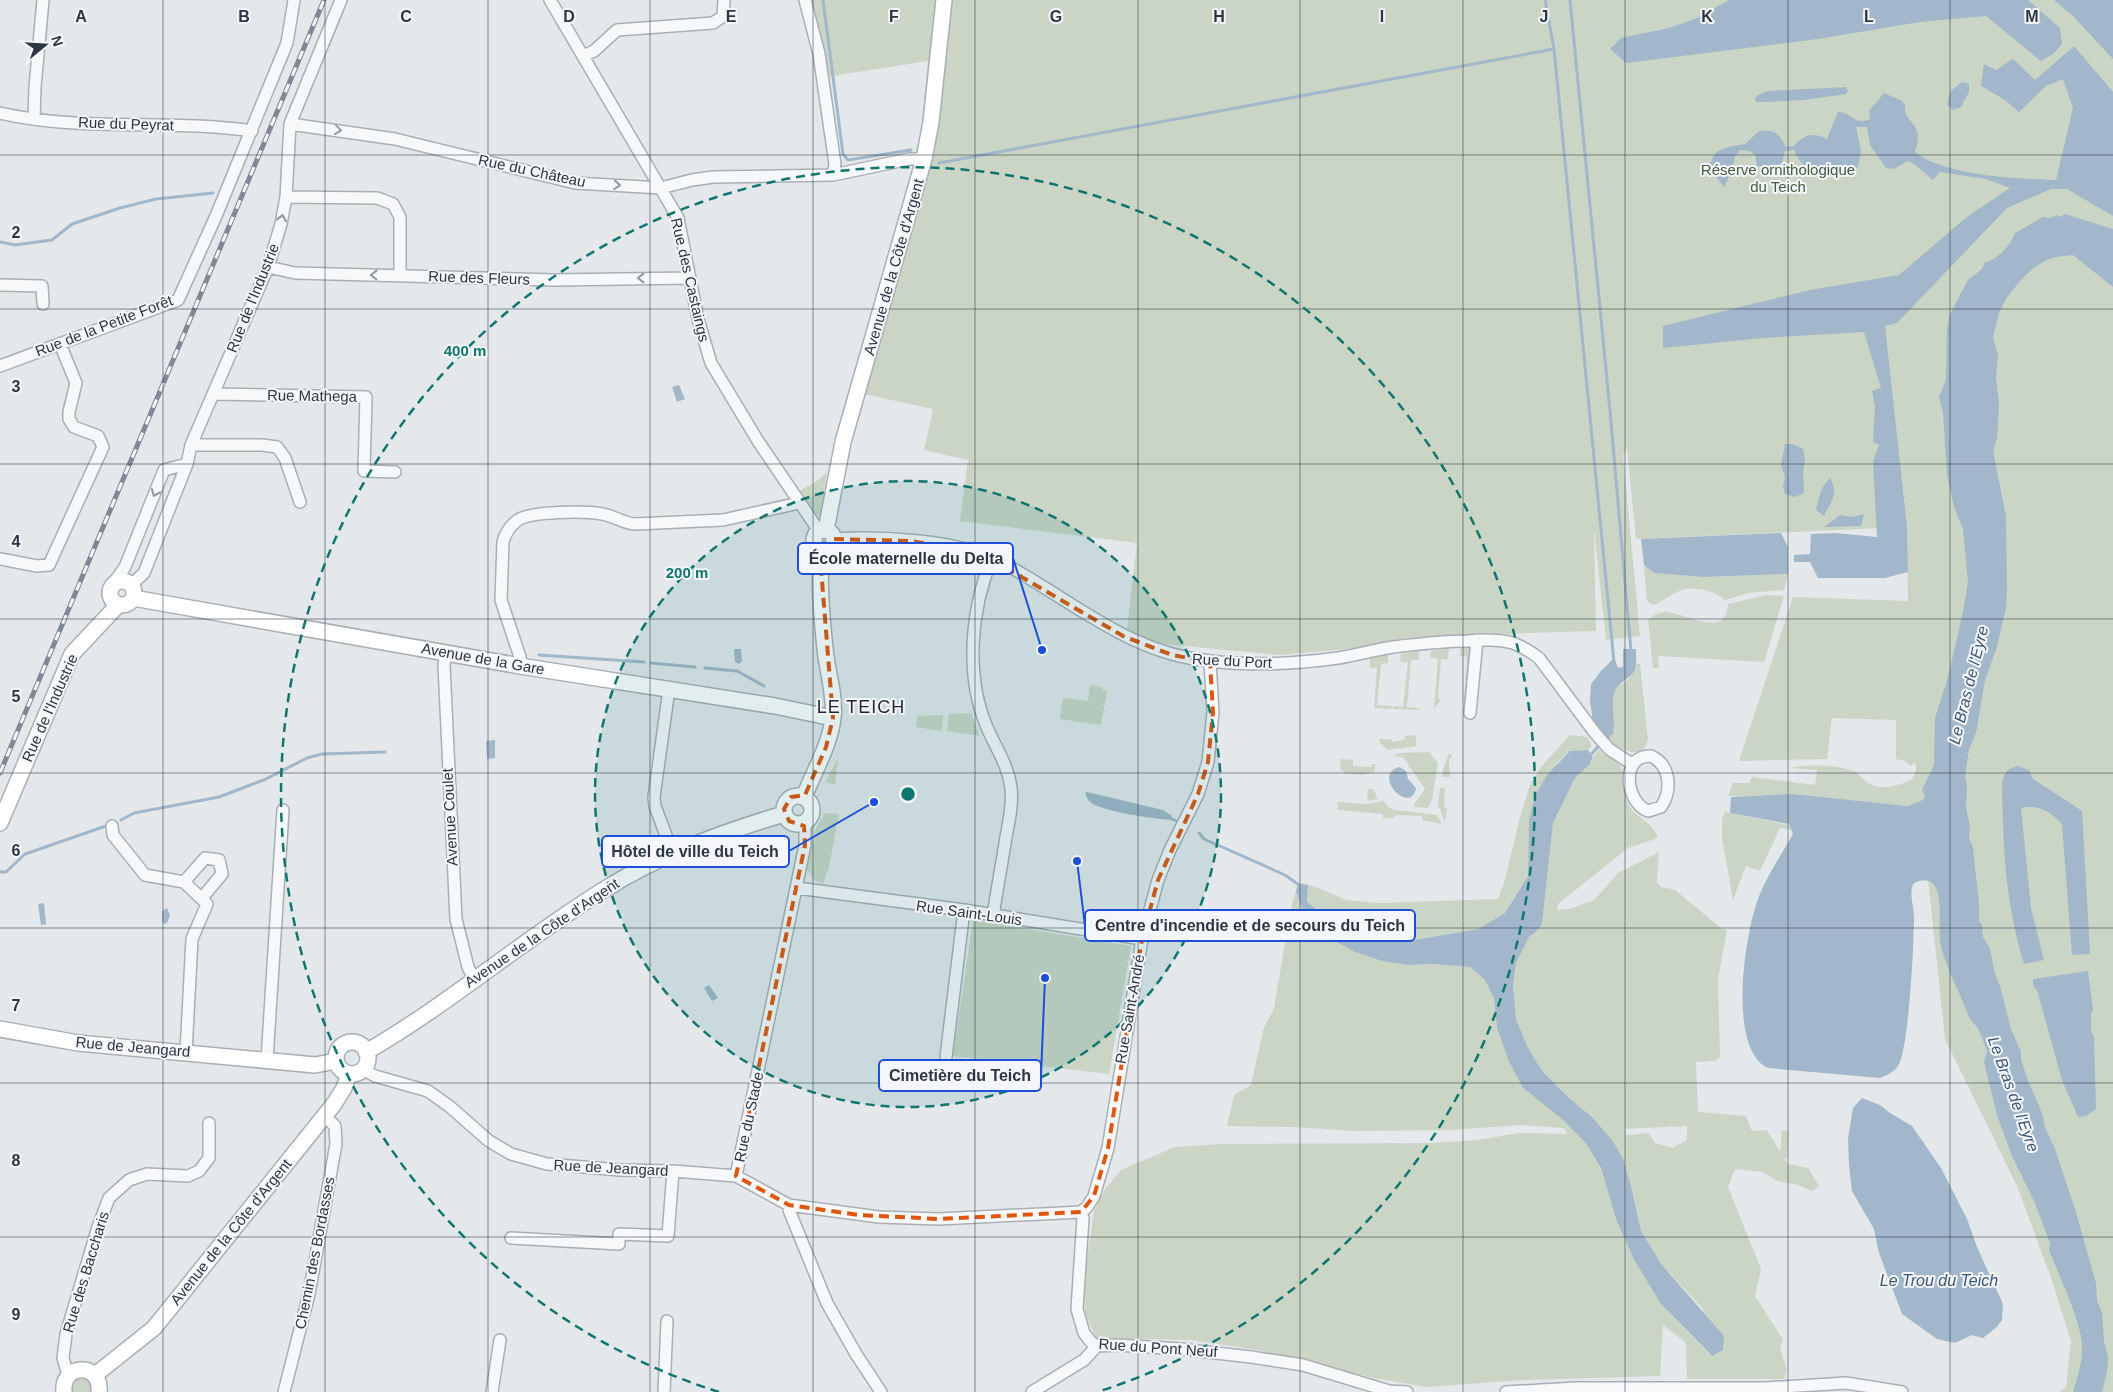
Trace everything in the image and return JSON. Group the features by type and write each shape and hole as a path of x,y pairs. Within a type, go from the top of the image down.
{"main road":[{"name":"Avenue de la Côte d'Argent","path":"826,533 843,442 924,159 931,122 944,0"},
{"path":"804,797 826,747 833,718 832,691 824,624 821,568 823,550 815,542 815,536 826,533"},
{"path":"121,580 132,591 127,604 118,605 110,596 113,584 121,580"},
{"name":"Avenue de la Gare","path":"132,591 520,666 775,706 833,718"},
{"name":"Rue de l'Industrie","path":"0,823 72,654 118,605"},
{"path":"795,796 804,797 808,799 812,807 811,816 804,823 792,823 784,814 785,804 787,800 795,796"},
{"name":"Avenue de la Côte d'Argent","path":"366,1052 422,1016 610,886 673,854 784,814"},
{"name":"Rue de Jeangard","path":"0,1029 78,1043 315,1065 336,1061"},
{"path":"354,1042 359,1044 366,1052 367,1061 356,1071 341,1069 336,1061 338,1051 344,1044 354,1042"},
{"name":"Avenue de la Côte d'Argent","path":"95,1375 154,1328 325,1116 356,1071"},
{"path":"64,1392 64,1385 68,1376 78,1370 84,1370 95,1375 99,1385 99,1392"}],"street":[{"path":"34,119 43,0"},
{"name":"Rue de la Petite Forêt","path":"0,366 178,300 252,131 287,43 294,0"},
{"name":"Rue de l'Industrie","path":"132,591 144,573 187,464 191,445 268,266 281,224 286,197 290,124 341,0"},
{"name":"Rue des Castaings","path":"550,0 661,188 680,226 698,319 712,364 799,503 826,533"},
{"path":"583,56 594,51 617,30 713,23 723,16 724,0"},
{"path":"805,0 820,62 836,164 833,175"},
{"name":"Rue du Peyrat","path":"0,113 34,119 252,131"},
{"name":"Rue du Château","path":"290,124 395,139 575,182 661,188 713,177 833,175 909,159 924,159"},
{"path":"286,197 377,198 393,204 400,218 400,275"},
{"name":"Rue des Fleurs","path":"268,266 295,273 554,280 690,278"},
{"path":"0,285 42,286 43,304"},
{"path":"0,559 37,566 49,565 102,447 98,436 74,427 69,419 76,382 60,344"},
{"name":"Rue Mathega","path":"214,394 366,397 364,471 395,472"},
{"path":"191,445 262,445 277,447 285,458 300,502"},
{"path":"113,584 126,567 164,470 187,464"},
{"path":"520,666 517,649 501,600 503,542 505,535 517,520 536,514 573,513 603,514 626,523 635,524 707,522 799,503"},
{"name":"Rue du Port","path":"826,533 927,543 956,548 992,558 1122,636 1172,655 1210,662 1263,665 1339,658 1393,647 1439,642 1498,640 1512,643 1528,649 1539,658 1595,733 1610,749 1632,764"},
{"path":"992,558 979,600 972,640 975,674 982,713 990,734 1007,764 1012,788 1011,810 993,916"},
{"path":"1470,713 1477,640"},
{"name":"Avenue Coulet","path":"446,652 444,665 456,919 468,968 474,979"},
{"name":"Rue Saint-André","path":"1081,1212 1087,1207 1094,1196 1108,1148 1142,939 1158,880 1170,850 1198,794 1205,773 1211,742 1213,712 1210,662"},
{"path":"670,690 654,798 655,806 673,854"},
{"path":"1651,756 1658,760 1664,768 1667,776 1668,791 1666,800 1657,810 1648,811 1643,809 1633,799 1629,779 1632,764 1640,757 1651,756"},
{"path":"267,1060 284,810"},
{"name":"Rue du Stade","path":"789,1205 736,1176 806,845 804,823"},
{"path":"112,826 113,835 146,875 184,882 207,904 192,939 186,1052"},
{"path":"184,882 205,858 219,860 222,874 202,898"},
{"name":"Rue Saint-Louis","path":"797,888 964,910 1142,939"},
{"path":"946,1057 964,910"},
{"name":"Rue de Jeangard","path":"356,1071 428,1092 449,1106 489,1141 511,1154 562,1166 736,1176"},
{"name":"Chemin des Bordasses","path":"284,1392 309,1294 336,1144 335,1126 325,1116"},
{"name":"Rue des Baccharis","path":"68,1376 63,1358 66,1334 98,1227 109,1198 129,1180 147,1174 188,1176 199,1171 208,1158 209,1123"},
{"path":"511,1238 619,1244 620,1234 668,1236 673,1171"},
{"path":"880,1392 852,1348 827,1303 789,1210 789,1205 878,1217 939,1219 1081,1212"},
{"name":"Rue du Pont Neuf","path":"1081,1212 1083,1218 1077,1299 1078,1318 1087,1338 1097,1346 1181,1348 1251,1357 1303,1365 1389,1391 1407,1392"},
{"path":"664,1392 668,1321"},
{"path":"492,1392 500,1340"},
{"path":"1032,1392 1084,1360 1097,1346"},
{"path":"1506,1392 1576,1388 1766,1388 1846,1383 1902,1392"}],"highlighted area":[{"path":"834,539 912,541 982,554 1123,636 1172,655 1210,662 1213,712 1208,762 1198,794 1158,880 1142,939 1108,1148 1094,1196 1081,1212 939,1219 859,1215 789,1205 736,1176 805,845 804,826 789,821 784,809 791,797 805,795 826,747 833,718 821,568 823,550 834,550"}],"green space":[{"name":"Réserve ornithologique du Teich","path":"812,0 2113,0 2113,1392 2059,1392 2066,1387 2071,1341 2050,1275 2017,1186 1945,1039 1920,803 1908,806 1793,794 1787,796 1728,796 1733,783 1749,783 1752,777 1815,785 1817,770 1791,768 1806,766 1831,766 1846,769 1855,772 1870,784 1882,787 1895,786 1913,779 1916,770 1915,762 1911,766 1905,761 1896,759 1896,720 1832,718 1827,759 1739,761 1793,597 1908,601 1907,527 1636,539 1627,448 1623,455 1640,636 1606,640 1594,529 1596,631 1527,633 1281,655 1153,643 1127,629 1137,543 960,521 968,460 924,450 933,409 855,392 919,153 928,61 826,77"},
{"path":"827,472 820,515 815,514 799,491 817,481"},
{"path":"1644,565 1654,573 1703,577 1788,574 1784,590 1748,593 1725,600 1709,591 1691,589 1679,591 1654,605 1647,601"},
{"path":"1766,595 1784,596 1764,662 1658,656 1659,668 1653,668 1648,620 1654,615 1666,612 1674,613 1703,622 1713,623 1720,621 1726,615 1728,604"},
{"path":"1472,647 1467,702 1464,701 1467,657 1460,656 1461,648"},
{"path":"1449,648 1448,659 1441,659 1438,699 1441,700 1434,709 1438,659 1430,657 1431,651"},
{"path":"1419,651 1419,660 1411,660 1407,707 1420,708 1419,710 1393,709 1393,706 1403,707 1408,662 1400,662 1401,654"},
{"path":"1388,654 1388,663 1381,664 1377,705 1392,706 1391,709 1374,708 1377,668 1370,668 1370,657"},
{"path":"1636,663 1640,664 1648,739 1642,750 1632,752 1620,748 1609,741 1614,728 1613,701 1615,690 1632,675 1636,668"},
{"path":"1090,685 1102,687 1102,690 1107,691 1101,725 1060,719 1063,698 1088,701"},
{"path":"971,713 980,736 947,731 949,714"},
{"path":"943,715 942,731 916,727 917,716"},
{"path":"1416,735 1416,746 1388,750 1380,743 1379,739 1391,739 1392,742 1404,740 1405,736"},
{"path":"1570,735 1587,737 1592,746 1588,750 1570,751 1557,763 1529,820 1528,876 1505,913 1478,929 1408,941 1355,923 1334,911 1321,913 1307,902 1308,885 1346,900 1378,903 1498,899 1505,880 1520,817 1530,785 1541,767"},
{"path":"1598,749 1618,763 1622,769 1626,798 1630,807 1653,828 1658,838 1628,848 1558,904 1557,910 1570,909 1594,900 1618,873 1659,852 1657,882 1661,887 1675,890 1721,928 1727,930 1718,979 1720,1057 1715,1061 1696,1062 1698,1112 1746,1116 1752,1131 1767,1130 1780,1151 1782,1130 1789,1131 1787,1158 1784,1158 1788,1164 1808,1168 1819,1186 1812,1191 1798,1185 1778,1181 1762,1172 1735,1169 1728,1187 1761,1269 1755,1296 1783,1340 1780,1348 1787,1370 1784,1379 1687,1379 1686,1343 1663,1325 1660,1376 1523,1380 1426,1387 1374,1378 1258,1350 1191,1340 1096,1338 1085,1313 1084,1283 1094,1211 1106,1188 1121,1170 1175,1147 1223,1144 1432,1143 1478,1140 1519,1133 1567,1134 1564,1128 1521,1125 1451,1130 1355,1131 1293,1127 1227,1126 1234,1095 1251,1085 1264,1027 1274,1009 1290,912 1296,891 1302,908 1409,965 1431,964 1470,967 1485,980 1494,999 1497,1028 1509,1062 1523,1088 1563,1120 1585,1142 1601,1168 1616,1219 1634,1260 1661,1304 1711,1356 1703,1309 1662,1265 1641,1231 1632,1190 1612,1140 1592,1117 1569,1098 1543,1072 1528,1048 1516,1019 1513,985 1516,963 1529,937 1542,924 1553,823 1575,778 1590,764","holes":["1687,1126 1687,1140 1672,1148 1655,1143 1649,1133 1627,1135 1624,1129"]},
{"path":"1429,752 1438,763 1432,800 1428,808 1415,807 1414,805 1425,789 1403,757 1393,756 1400,753"},
{"path":"1449,754 1451,754 1452,758 1449,759 1450,777 1442,777 1444,766"},
{"path":"838,758 835,785 825,782"},
{"path":"1341,759 1353,760 1353,766 1371,767 1372,764 1376,764 1374,772 1363,775 1346,774 1340,769"},
{"path":"1440,788 1445,788 1444,807 1447,808 1445,822 1438,805"},
{"path":"1368,789 1373,789 1378,799 1367,801"},
{"path":"1383,801 1395,810 1437,815 1442,824 1422,820 1422,816 1397,815 1393,818 1383,818 1383,814 1338,810 1338,802 1368,804"},
{"path":"1725,812 1789,825 1791,830 1780,828 1760,871 1746,866 1733,900 1722,838 1722,819"},
{"path":"825,813 839,814 824,884 814,880 807,869 816,828"},
{"path":"973,920 1131,946 1109,1074 953,1056"},
{"path":"79,1377 87,1378 92,1385 90,1392 72,1392 73,1381"}],"water":[{"path":"1729,0 2028,0 2060,28 2062,44 2054,53 2041,61 1986,16 1920,22 1818,39 1626,63 1610,49 1621,38 1669,28 1697,18"},
{"path":"2054,0 2113,0 2113,59 2073,16"},
{"path":"2074,46 2113,92 2113,216 2067,189 2051,189 2007,208 1897,323 1885,326 1907,527 1908,572 1885,578 1818,578 1810,562 1794,562 1794,555 1810,554 1811,534 1835,533 1877,537 1873,461 1879,445 1873,442 1875,407 1872,391 1881,388 1864,332 1763,338 1663,348 1663,326 1810,290 1899,275 1968,216 2010,188 1986,179 1940,172 1933,180 1914,164 1907,161 1894,169 1886,168 1870,145 1867,127 1856,127 1861,151 1858,167 1849,171 1821,174 1813,171 1799,160 1794,150 1785,151 1782,163 1775,166 1757,166 1755,155 1749,151 1740,150 1735,157 1732,170 1724,187 1708,167 1716,152 1728,147 1745,144 1759,131 1776,133 1786,147 1794,146 1809,135 1818,135 1827,139 1838,112 1847,114 1860,121 1870,119 1869,111 1884,93 1902,101 1905,105 1907,116 1918,134 1915,152 1928,160 1982,175 2056,180 2073,108 2063,79 2046,86 2019,112 2005,100 1981,86 1984,64 1996,70 2013,59 2035,80"},
{"path":"1962,82 1969,84 1969,92 1961,107 1953,110 1947,105 1950,92"},
{"path":"1846,87 1848,91 1846,94 1804,100 1756,102 1755,98 1768,91"},
{"name":"Le Bras de l'Eyre","path":"2065,214 2113,229 2113,287 2073,255 2055,257 2032,269 2021,280 2007,297 1999,313 1993,337 1998,356 1996,377 1999,404 1997,439 1993,451 2006,516 2006,608 1996,650 1985,680 1976,733 1969,749 1965,777 1967,785 1966,807 1970,827 1969,838 1973,848 1979,920 1982,925 1983,937 1990,949 1995,974 2011,1029 2021,1052 2021,1060 2027,1078 2042,1113 2045,1127 2055,1149 2075,1209 2096,1283 2097,1300 2102,1313 2104,1341 2108,1357 2107,1372 2102,1392 2073,1392 2082,1355 2082,1340 2079,1328 2070,1300 2049,1250 2050,1243 2035,1203 2012,1156 1997,1115 1984,1062 1987,1050 1978,1028 1970,1019 1950,974 1941,946 1940,906 1934,885 1929,881 1918,881 1913,884 1912,888 1914,918 1910,995 1905,1039 1898,1066 1890,1074 1880,1078 1768,1068 1755,1057 1747,1039 1743,1016 1744,964 1752,918 1760,893 1793,834 1789,824 1730,813 1731,797 1793,794 1908,806 1923,800 1925,795 1922,790 1934,765 1935,718 1948,677 1968,582 1963,529 1954,507 1947,474 1943,413 1939,397 1946,380 1947,328 1950,314 1968,280 1982,269 1985,262 1990,261 2003,251 2015,233 2043,217 2050,218 2057,215 2061,217"},
{"path":"679,385 685,399 677,402 672,387"},
{"path":"1785,444 1793,444 1803,449 1805,460 1803,471 1804,493 1795,497 1785,494 1783,486 1785,477 1781,465"},
{"path":"1830,478 1833,483 1834,493 1824,516 1816,510 1822,489"},
{"path":"1864,514 1861,526 1824,527 1840,515 1853,517"},
{"path":"1781,533 1788,547 1788,574 1703,577 1654,573 1644,565 1641,539"},
{"path":"734,649 741,649 742,661 739,664 735,662"},
{"path":"1623,649 1636,649 1636,667 1633,674 1615,690 1613,701 1614,728 1609,741 1593,721 1590,702 1591,684 1614,658 1618,668 1623,667"},
{"path":"495,740 495,758 487,759 486,741"},
{"path":"1588,750 1593,757 1590,764 1575,778 1553,823 1542,924 1529,937 1516,963 1513,985 1516,1019 1528,1048 1543,1072 1569,1098 1592,1117 1612,1140 1623,1159 1641,1231 1662,1265 1724,1336 1723,1350 1712,1356 1661,1304 1634,1260 1616,1219 1601,1168 1585,1142 1563,1120 1523,1088 1509,1062 1497,1028 1494,999 1485,980 1470,967 1431,964 1409,965 1382,961 1355,952 1329,938 1316,925 1302,908 1296,891 1298,883 1308,885 1307,902 1321,913 1334,911 1355,923 1408,941 1478,929 1505,913 1528,876 1529,820 1535,796 1547,775 1570,751"},
{"path":"2017,766 2029,770 2033,779 2082,811 2090,954 2072,955 2062,824 2044,810 2027,807 2021,808 2031,908 2044,960 2024,964 2009,896 2003,830 2002,783 2006,772"},
{"path":"1399,767 1406,771 1408,779 1416,788 1413,796 1407,798 1401,796 1391,785 1389,778 1391,772"},
{"path":"1085,793 1163,810 1172,816 1171,820 1140,816 1094,805 1087,798"},
{"path":"44,903 46,924 41,925 38,904"},
{"path":"167,908 170,915 167,923 164,924 162,921 162,911"},
{"path":"2088,971 2093,1010 2091,1013 2091,1032 2094,1037 2096,1109 2086,1116 2078,1117 2062,1080 2037,990 2033,986 2033,979"},
{"path":"709,985 718,998 712,1001 704,988"},
{"name":"Le Trou du Teich","path":"1862,1098 1880,1105 1912,1126 1941,1168 1967,1219 1977,1247 2003,1304 2002,1320 1997,1327 1983,1338 1972,1335 1955,1343 1937,1339 1902,1314 1879,1253 1874,1229 1852,1191 1848,1138 1853,1108"}],"waterway":[{"path":"823,0 843,154 848,160 911,150"},
{"path":"1545,0 1554,49 1614,662"},
{"path":"1570,0 1631,651"},
{"path":"939,163 1554,49"},
{"path":"0,242 15,245 52,240 72,224 120,208 156,199 213,193"},
{"path":"539,655 644,662"},
{"path":"651,663 695,667"},
{"path":"705,668 737,671 764,686"},
{"path":"1589,757 1601,743"},
{"path":"121,820 134,813 219,797 266,779 307,758 322,754 385,752"},
{"path":"1168,817 1176,821"},
{"path":"0,872 6,872 25,854 106,826 109,823"},
{"path":"1199,833 1204,839 1285,875 1299,885"}],"railway":[{"path":"0,773 324,0"}],"place":[{"name":"École maternelle du Delta","path":"1042,650"},
{"name":"Hôtel de ville du Teich","path":"874,802"},
{"name":"Centre d'incendie et de secours du Teich","path":"1077,861"},
{"name":"Cimetière du Teich","path":"1045,978"}],"district":[{"name":"LE TEICH","path":"861,707"}]}
